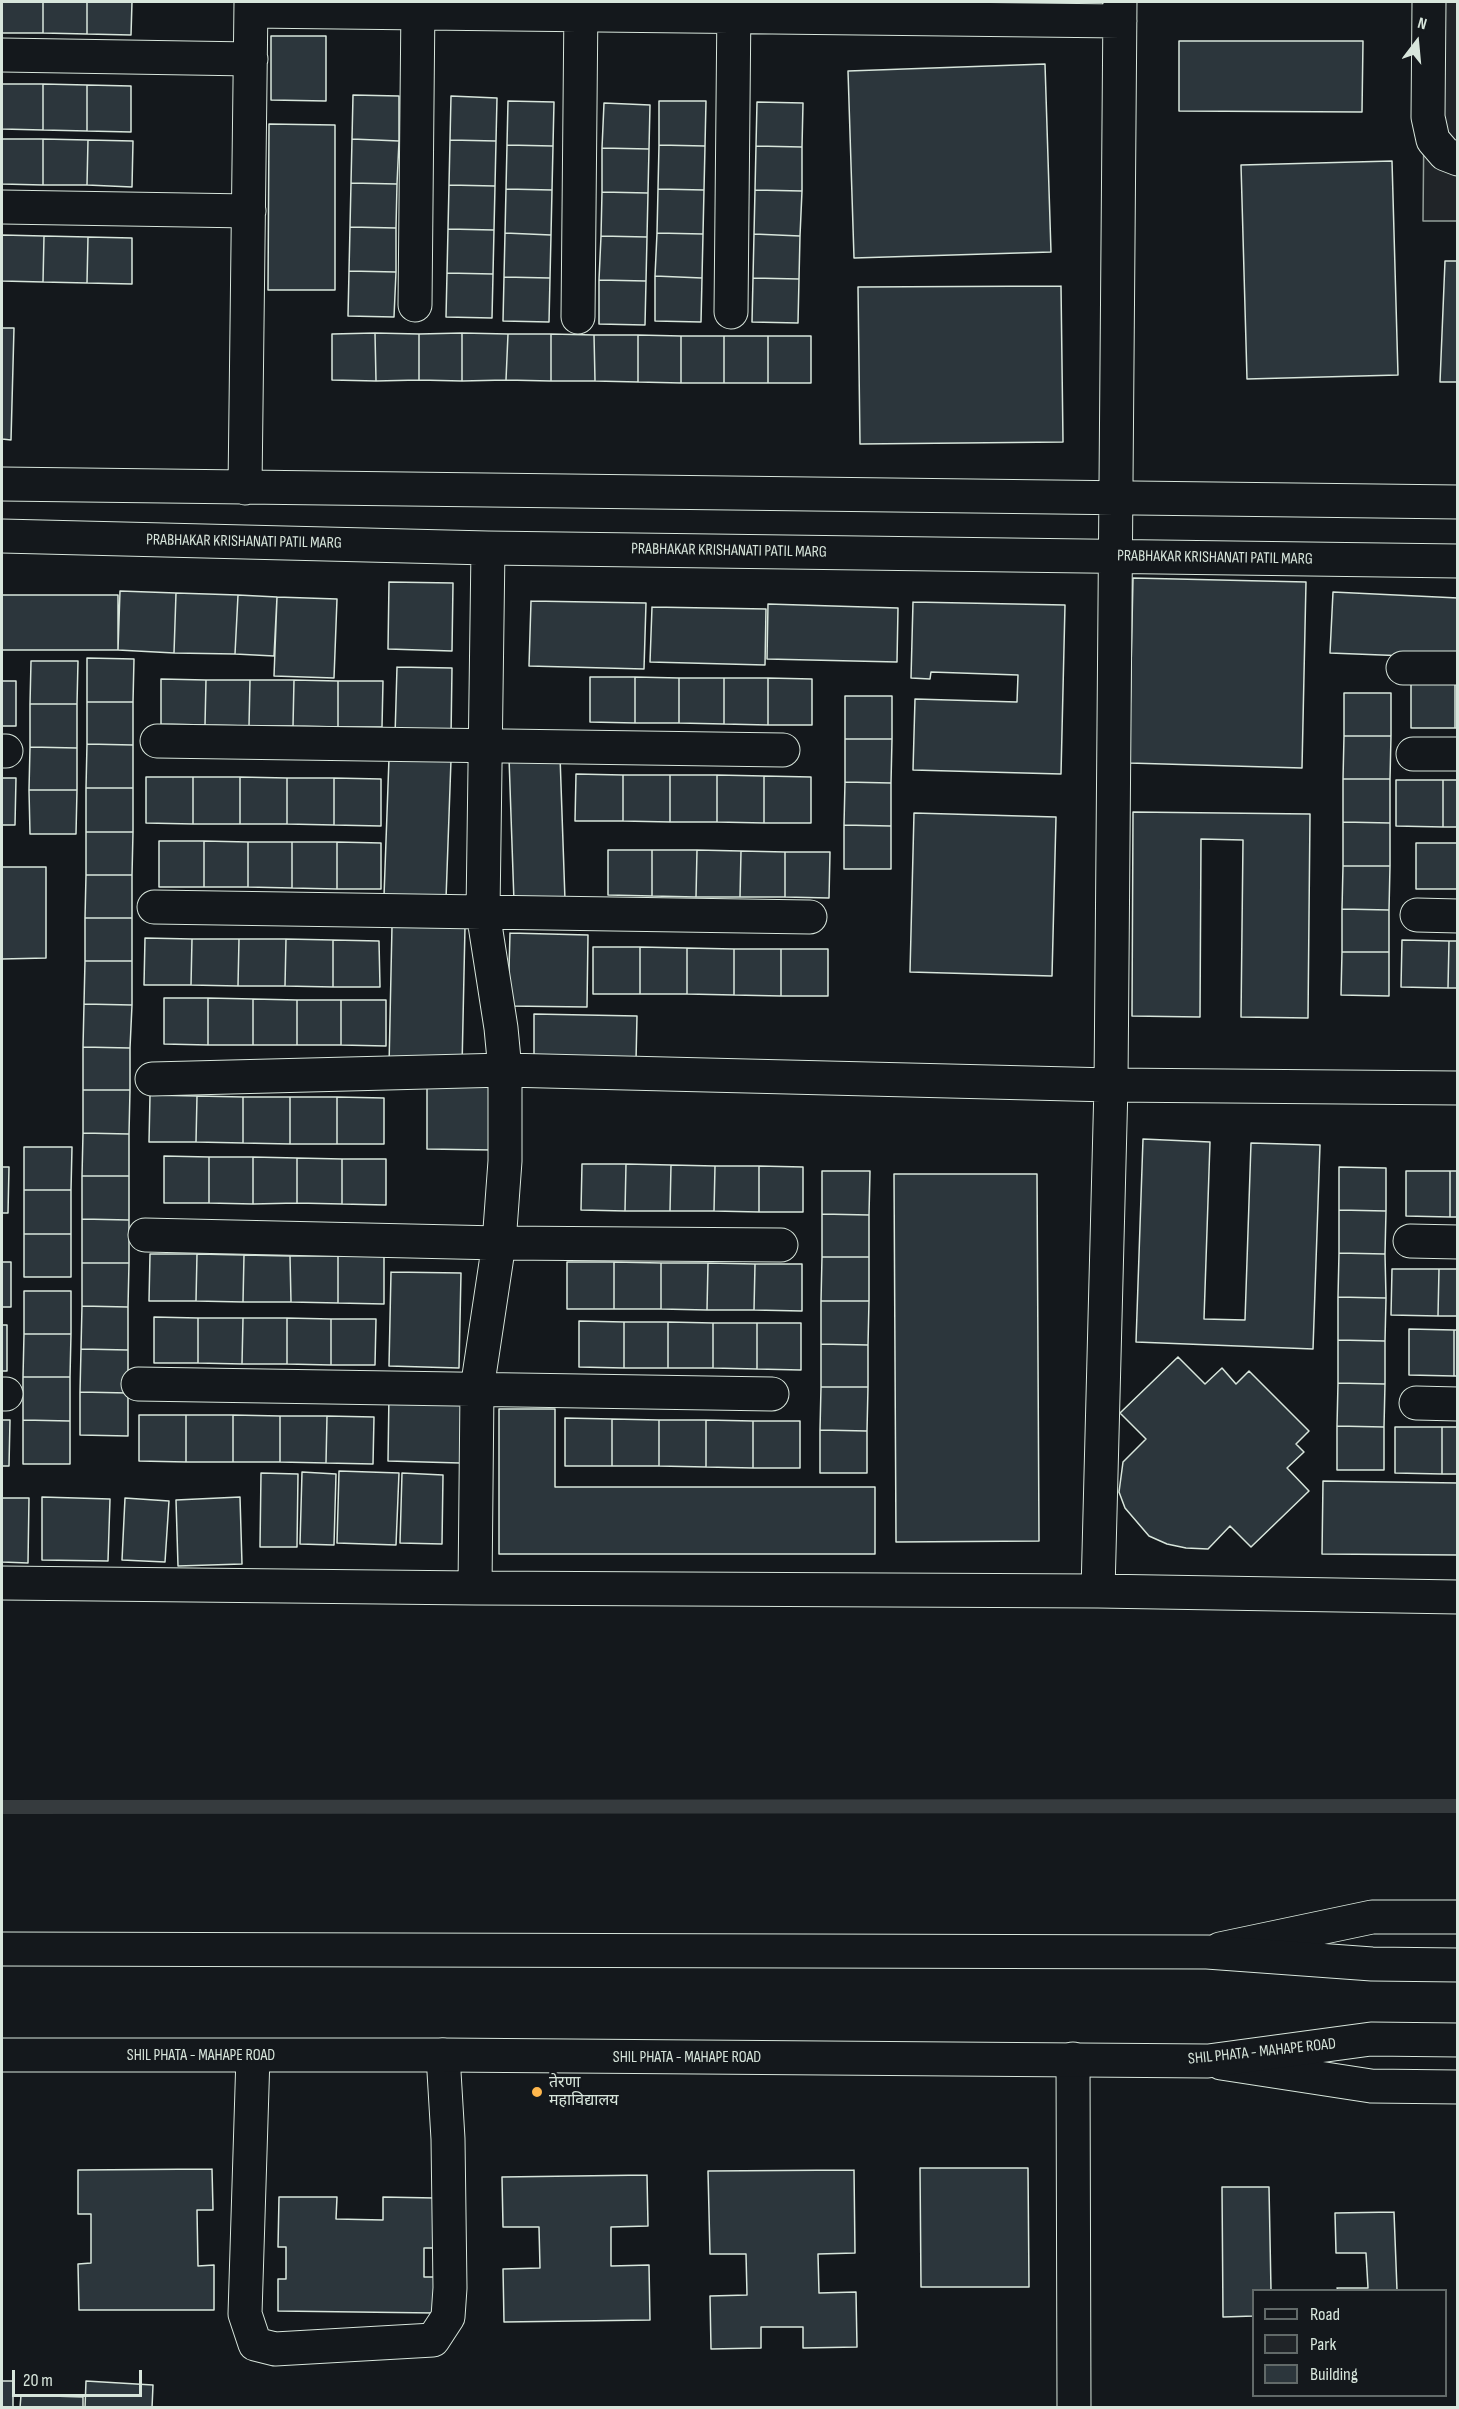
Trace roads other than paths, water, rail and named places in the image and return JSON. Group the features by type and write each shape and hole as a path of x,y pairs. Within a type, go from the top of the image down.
{"street":[{"path":"1429,2 1428,117 1433,140 1445,154 1458,159"},
{"path":"245,488 251,6 1120,11 1111,1085 1098,1591"},
{"path":"415,305 418,7"},
{"path":"578,317 581,8"},
{"path":"731,312 734,9"},
{"path":"2,55 251,59"},
{"path":"2,207 249,211"},
{"path":"2,484 1458,502"},
{"name":"PRABHAKAR KRISHANATI PATIL MARG","path":"2,536 488,548 1458,561"},
{"path":"475,1588 477,1389 499,1244 505,1161 505,1070 501,1028 483,912 488,548"},
{"path":"1403,668 1458,668"},
{"path":"157,741 783,750"},
{"path":"1413,754 1458,754"},
{"path":"154,907 810,917"},
{"path":"1417,915 1458,916"},
{"path":"152,1079 505,1070 1111,1085 1458,1088"},
{"path":"145,1235 499,1244 781,1245"},
{"path":"1410,1241 1458,1242"},
{"path":"138,1384 772,1394"},
{"path":"1416,1403 1458,1404"},
{"path":"2,1583 1098,1591 1458,1597"},
{"path":"1207,1952 1372,1917 1458,1917"},
{"path":"2,1949 1207,1952 1372,1964 1458,1965"},
{"name":"SHIL PHATA - MAHAPE ROAD","path":"2,2055 443,2055 1208,2061 1371,2039 1458,2040"},
{"path":"253,2056 245,2314 255,2344 275,2349 433,2340 448,2317 450,2288 448,2139 443,2055"},
{"path":"1073,2060 1074,2408"},
{"path":"1208,2061 1371,2086 1458,2087"}],"waterway":[{"path":"2,1807 1458,1806"}],"place":[{"name":"तेरणा महाविद्यालय","path":"537,2092"}]}
